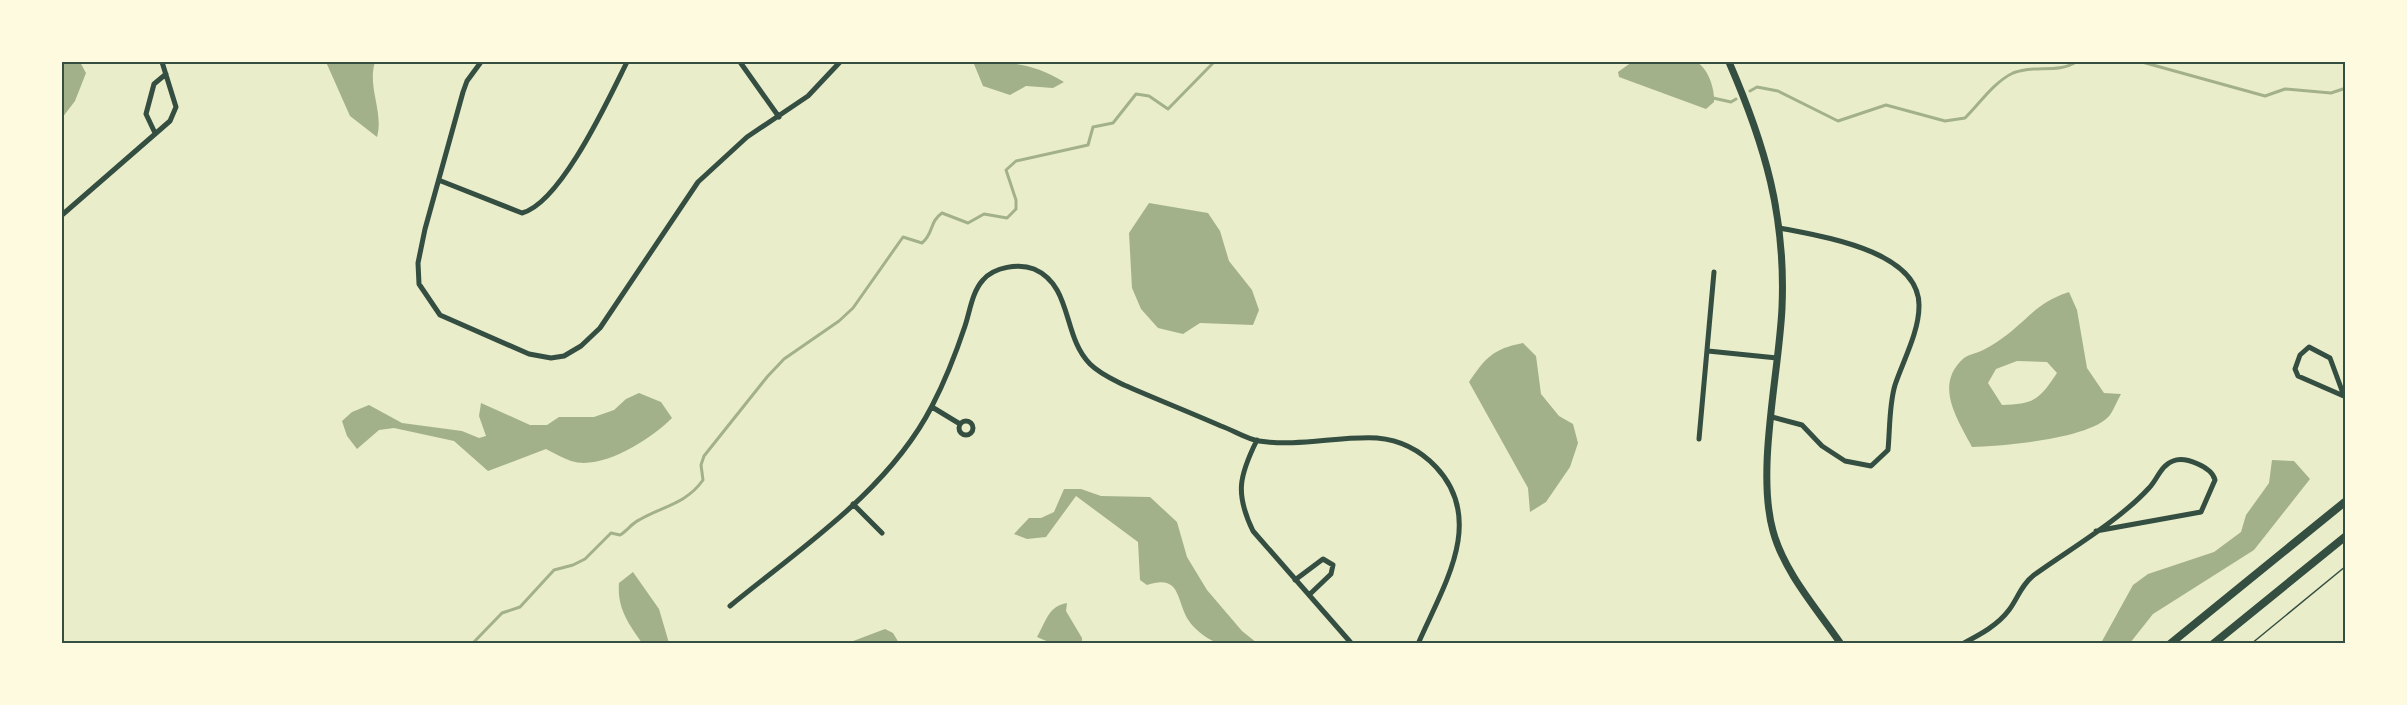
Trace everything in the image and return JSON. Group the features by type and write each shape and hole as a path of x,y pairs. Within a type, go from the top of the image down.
{"main road":[{"path":"2170,644 2346,501"},
{"path":"2213,644 2346,536"}],"street":[{"path":"62,215 170,121 177,107 162,62"},
{"path":"481,62 467,81 463,92 441,181 425,229 418,263 419,284 440,315 529,354 551,358 564,356 581,346 600,328 699,182 747,137 808,96 840,62"},
{"path":"441,181 522,213 533,210 551,193 597,123 627,62"},
{"path":"740,62 779,117"},
{"path":"1729,62 1771,176 1780,228 1782,308 1772,417 1768,505 1779,549 1841,644"},
{"path":"156,133 146,114 154,84 166,74"},
{"path":"1772,417 1802,425 1822,446 1845,461 1871,466 1888,450 1894,389 1919,305 1916,290 1907,277 1883,256 1854,244 1780,228"},
{"path":"730,606 854,504 904,449 932,407 951,362 974,294 984,279 1001,269 1017,266 1034,269 1053,282 1062,298 1067,322 1078,346 1089,363 1105,376 1257,440 1392,440 1426,457 1442,474 1454,494 1461,520 1460,541 1418,644"},
{"path":"1699,439 1714,272"},
{"path":"2309,346 2330,358 2345,397 2298,376 2295,369 2300,355 2309,346"},
{"path":"1708,351 1777,358"},
{"path":"932,407 960,424"},
{"path":"1257,440 1243,475 1242,508 1252,531 1352,644"},
{"path":"1962,644 1998,622 2010,609 2025,582 2096,531 2151,487 2170,461 2181,458 2208,469 2214,475 2215,480 2201,512 2096,531"},
{"path":"854,504 882,533"},
{"path":"1295,579 1323,559 1331,561 1333,570 1331,574 1309,595"}],"path":[{"path":"2251,644 2346,566"}],"shaded area":[{"path":"62,62 80,62 86,73 75,101 62,118"},
{"path":"326,62 375,62 373,81 379,118 377,137 350,116"},
{"path":"976,62 1000,62 1032,67 1064,82 1053,88 1026,86 1010,95 983,86 974,64"},
{"path":"1632,62 1697,62 1710,79 1714,102 1706,109 1619,77 1618,72"},
{"path":"1149,203 1208,213 1220,231 1229,261 1252,290 1259,310 1253,325 1200,323 1183,334 1158,328 1141,309 1132,288 1129,233"},
{"path":"2069,292 2077,310 2087,368 2104,393 2121,394 2110,415 2085,430 2046,440 1972,447 1960,426 1951,402 1950,380 1955,368 1964,358 1994,344 2042,305","holes":["2017,361 2047,362 2057,373 2040,395 2029,402 2002,405 1988,383 1996,369"]},
{"path":"1523,343 1536,356 1541,394 1559,416 1573,424 1578,443 1570,467 1546,502 1530,512 1528,488 1469,382 1491,355 1504,348"},
{"path":"639,393 661,402 672,418 652,435 625,451 597,461 583,463 571,461 546,449 488,471 454,441 394,428 379,430 357,449 347,436 342,421 352,412 369,405 402,423 462,431 479,438 486,436 479,416 481,403 530,425 547,425 559,417 594,417 614,410 626,399"},
{"path":"2272,460 2294,461 2310,479 2254,550 2153,614 2130,643 2101,643 2133,585 2148,574 2214,552 2241,532 2246,515 2269,483"},
{"path":"1064,489 1081,489 1101,496 1150,497 1177,522 1187,557 1207,590 1242,631 1257,643 1219,644 1200,633 1189,621 1172,586 1158,582 1147,585 1140,580 1138,542 1076,496 1046,537 1027,539 1014,534 1029,518 1041,518 1054,512"},
{"path":"633,572 659,609 669,643 642,643 624,615 619,583"},
{"path":"1067,603 1066,611 1082,638 1082,643 1051,643 1037,637 1052,611"},
{"path":"885,629 893,633 899,643 848,643"}],"waterway":[{"path":"472,644 502,613 520,607 554,570 585,559 611,533 620,535 636,521 682,500 696,488 703,480 701,465 704,456 767,377 784,359 839,321 853,308 903,237 922,243 935,220 942,213 968,223 984,214 1007,218 1016,209 1016,200 1006,170 1016,161 1088,145 1093,127 1113,123 1136,94 1149,96 1168,109 1214,62"},
{"path":"1750,91 1757,87 1778,91 1838,121 1886,105 1945,121 1965,118 1993,87 2013,73 2029,69 2061,68 2076,62"},
{"path":"2142,62 2265,96 2285,89 2331,93 2346,88"},
{"path":"1713,98 1731,102 1736,99"}]}
